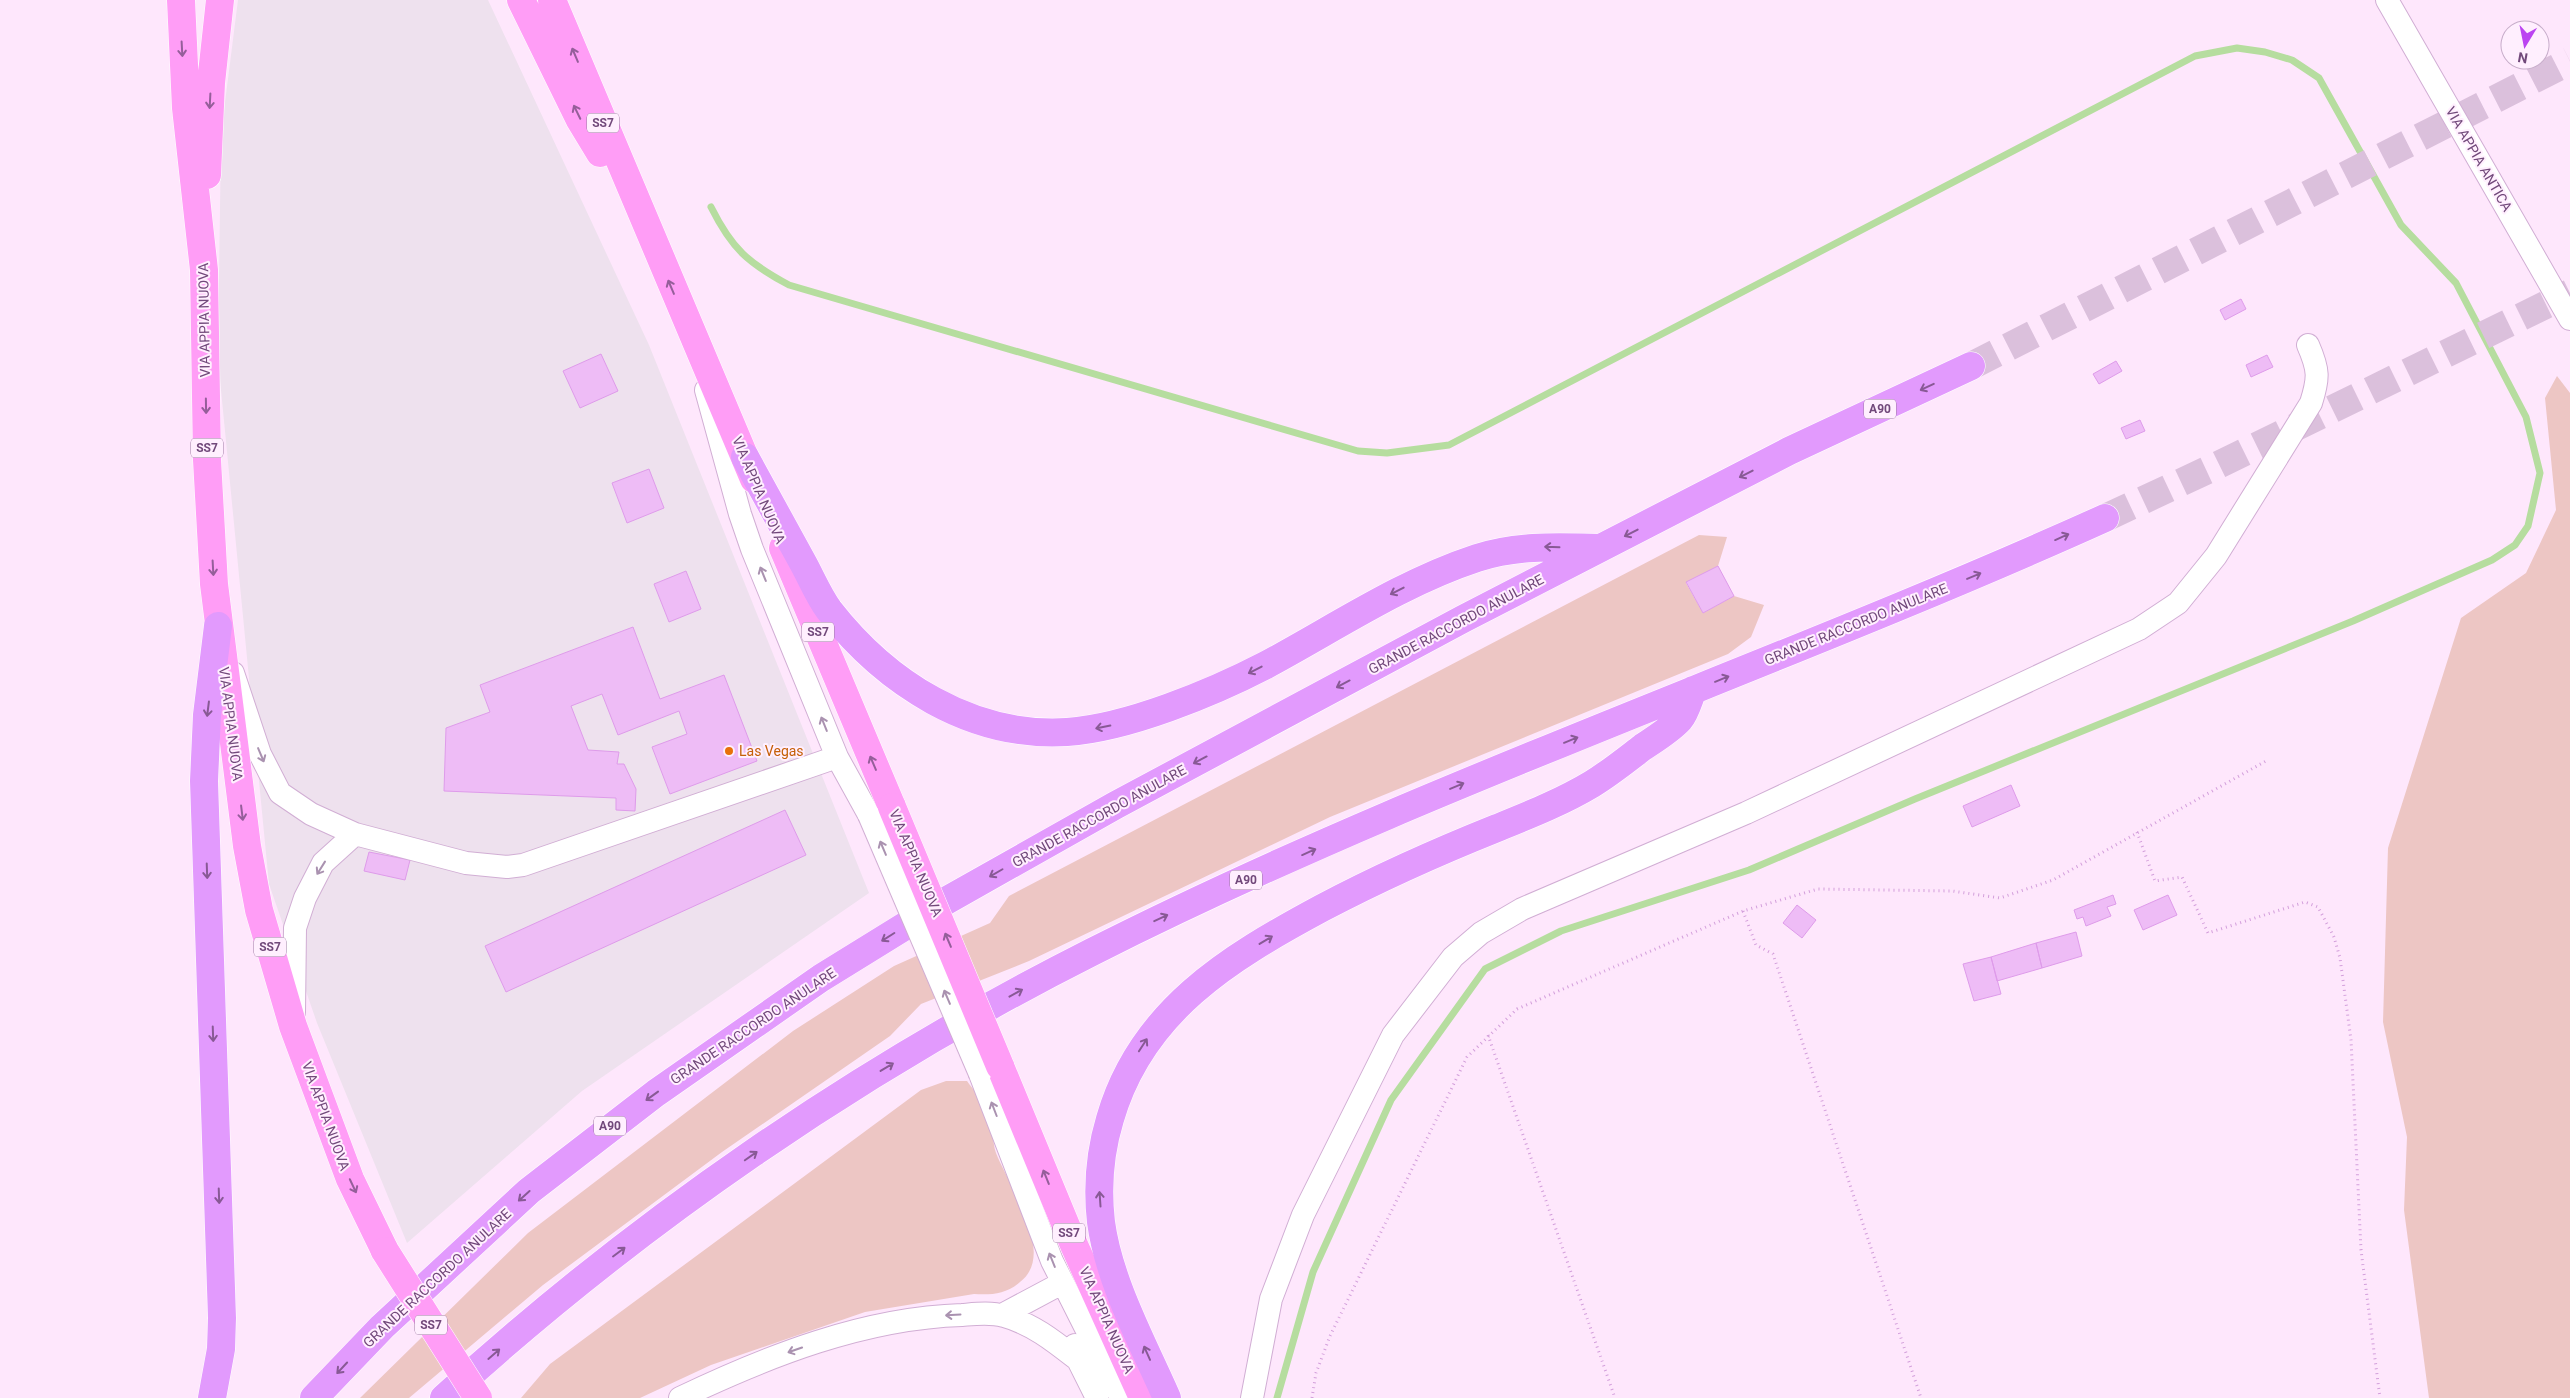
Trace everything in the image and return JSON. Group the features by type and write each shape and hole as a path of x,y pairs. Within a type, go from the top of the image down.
{"highway":[{"name":"GRANDE RACCORDO ANULARE","path":"314,1398 382,1327 529,1191 632,1110 821,978 944,902 1116,805 1600,548 1789,451 1971,366"},
{"path":"745,457 827,607 871,657 916,692 945,707 989,723 1029,731 1067,732 1111,725 1187,700 1266,664 1406,586 1479,557 1534,546 1600,548"},
{"name":"GRANDE RACCORDO ANULARE","path":"444,1398 581,1281 673,1211 799,1123 967,1020 1087,954 1192,904 1461,784 1948,586 2105,518"},
{"path":"212,1398 221,1349 222,1318 204,781 207,716 218,626"},
{"path":"1167,1398 1133,1322 1112,1264 1102,1225 1099,1193 1103,1147 1114,1105 1127,1075 1150,1035 1177,1004 1203,982 1233,960 1300,920 1382,877 1434,853 1540,810 1592,784 1681,718 1693,690"}],"main road":[{"name":"VIA APPIA NUOVA","path":"181,0 186,108 204,270 207,460 218,626 247,846 259,910 293,1026 350,1179 385,1251 478,1398"},
{"path":"204,270 211,83 220,0"},
{"path":"521,0 580,120 654,245"},
{"name":"VIA APPIA NUOVA","path":"552,0 745,457 881,811 990,1070 1074,1245 1143,1398"}],"street":[{"name":"VIA APPIA ANTICA","path":"2387,0 2570,319"},
{"name":"VIA APPIA NUOVA","path":"689,328 744,528 837,758 881,811"},
{"path":"1252,1398 1272,1299 1303,1215 1393,1035 1453,957 1481,933 1522,909 1755,809 2139,629 2178,604 2216,556 2311,403 2317,384 2318,367 2308,346"},
{"path":"218,626 260,754 280,793 311,814 355,834 466,863 515,866 837,758"},
{"path":"293,1026 295,928 305,898 323,863 355,834"},
{"name":"VIA APPIA NUOVA","path":"990,1070 1062,1283 1120,1398"},
{"path":"1002,1315 1062,1283"},
{"path":"1075,1307 1073,1328 1078,1360 1097,1398"},
{"path":"680,1398 763,1362 854,1332 920,1318 969,1314 1002,1315 1042,1332 1078,1360"}],"path":[{"path":"1312,1398 1316,1373 1330,1336 1467,1057 1517,1009 1743,911 1818,889 1952,891 2000,898 2053,880 2266,761"},
{"path":"2138,832 2155,881 2182,877 2208,933 2305,902 2318,907 2334,938 2340,958 2351,1040 2361,1250 2380,1398"},
{"path":"1743,911 1756,945 1773,954 1921,1398"},
{"path":"1488,1035 1615,1398"}],"shaded area":[{"path":"238,0 488,0 649,345 869,893 582,1091 407,1243 317,1023 269,884 218,359 221,134"},
{"path":"2557,376 2570,393 2570,1398 2429,1398 2404,1210 2407,1137 2383,1022 2388,848 2461,618 2526,573 2556,510 2545,398"},
{"path":"1699,535 1727,537 1718,566 1686,583 1703,613 1734,596 1764,605 1751,637 1728,654 1330,817 1029,961 921,1004 890,1036 722,1152 543,1285 409,1398 360,1398 528,1233 793,1031 894,966 990,923 1009,896"},
{"path":"946,1081 967,1081 986,1107 991,1121 996,1153 1027,1219 1034,1255 1030,1270 1015,1286 998,1293 974,1294 865,1312 711,1365 640,1398 521,1398 550,1364 921,1090"}],"building":[{"path":"2241,299 2246,309 2225,320 2220,310"},
{"path":"601,354 618,391 580,408 563,371"},
{"path":"2267,355 2273,367 2251,377 2246,365"},
{"path":"2116,361 2122,371 2099,384 2093,374"},
{"path":"2140,420 2145,431 2126,439 2121,428"},
{"path":"649,469 664,508 627,523 612,483"},
{"path":"1718,566 1734,596 1703,613 1686,582"},
{"path":"686,571 701,609 669,622 654,584"},
{"path":"633,627 660,699 724,675 757,761 670,794 652,747 687,734 679,711 618,735 602,694 571,706 588,750 619,752 617,764 624,764 636,789 635,811 616,810 616,798 444,791 446,728 490,712 480,685"},
{"path":"2011,785 2020,806 1972,827 1963,806"},
{"path":"785,810 806,855 506,992 485,946"},
{"path":"369,852 410,860 405,880 364,871"},
{"path":"2113,895 2116,904 2107,907 2111,916 2086,926 2083,917 2077,919 2074,910"},
{"path":"2168,895 2177,915 2143,930 2134,910"},
{"path":"1797,905 1816,920 1802,938 1783,923"},
{"path":"2076,932 2082,956 2042,968 2036,943"},
{"path":"2036,943 2042,968 1997,981 1991,957"},
{"path":"1991,957 2001,994 1974,1001 1963,964"}],"waterway":[{"path":"711,207 726,234 742,254 762,269 789,285 1358,451 1387,453 1449,445 2195,56 2237,48 2265,52 2292,60 2319,78 2401,225 2456,283 2526,417 2540,473 2528,526 2515,545 2492,560 2353,621 1915,799 1749,870 1561,931 1485,969 1391,1100 1313,1272 1277,1398"}],"tunnel":[{"path":"1971,366 2570,61"},
{"path":"2105,518 2214,467 2570,293"}],"place":[{"name":"Las Vegas","path":"729,751"}]}
